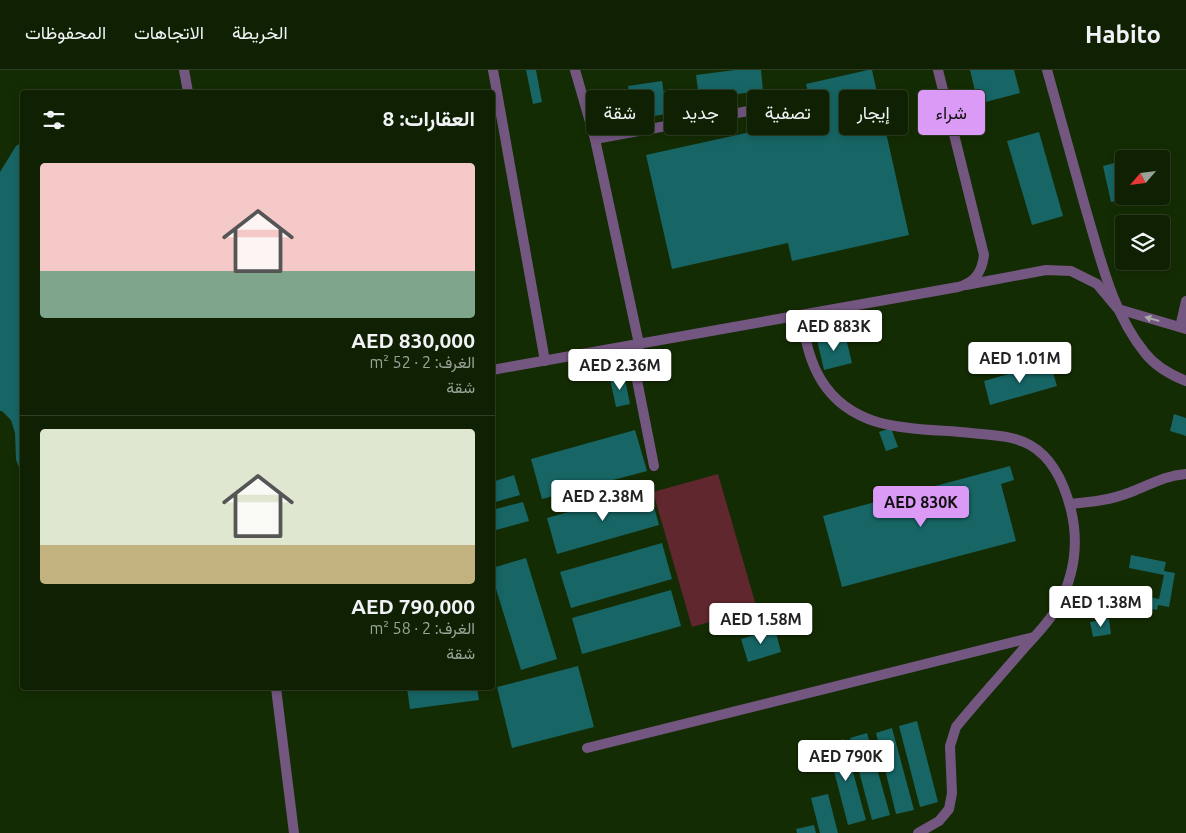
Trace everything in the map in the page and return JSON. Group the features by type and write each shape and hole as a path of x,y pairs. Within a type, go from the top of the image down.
{"street":[{"path":"184,70 188,90"},
{"path":"493,70 545,361"},
{"path":"576,70 595,139 639,344 635,370 654,466"},
{"path":"938,70 984,255 980,274 966,285"},
{"path":"1047,70 1101,260 1118,309 1125,324 1147,355 1159,367 1173,376 1186,381"},
{"path":"595,139 747,111"},
{"path":"495,369 1046,270 1071,271 1097,284 1118,309 1183,328 1186,301"},
{"path":"802,315 805,339 814,367 829,391 851,410 891,426 1004,436 1020,440 1040,452 1048,460 1057,474 1070,504 1075,550 1070,580 1057,608 1049,620 956,727 950,746 952,793 948,809 939,821 918,833"},
{"path":"1070,504 1104,500 1131,492 1170,475 1186,474"},
{"path":"587,748 1034,637"},
{"path":"276,690 294,833"}],"shaded area":[{"path":"718,474 757,609 692,627 653,492"}],"building":[{"path":"526,70 536,70 542,102 533,104"},
{"path":"735,70 761,70 763,90 747,90 747,93 737,94 737,90 698,90 696,75"},
{"path":"872,70 876,90 839,90 839,135 887,135 909,235 792,261 788,243 672,269 646,155 747,133 747,135 829,135 829,90 807,90 806,84"},
{"path":"970,70 1014,70 1020,93 985,102 985,90 975,90"},
{"path":"662,81 664,114 654,116 654,90 629,90 628,86"},
{"path":"1039,132 1063,216 1032,225 1007,141"},
{"path":"20,143 20,469 16,460 15,433 11,420 0,411 0,172 16,146"},
{"path":"1115,163 1115,201 1111,202 1103,166"},
{"path":"845,334 852,363 824,370 817,340"},
{"path":"1050,362 1057,386 990,405 984,381"},
{"path":"624,375 630,404 616,407 610,379"},
{"path":"1174,414 1186,418 1186,436 1170,431"},
{"path":"891,428 898,447 886,451 879,432"},
{"path":"635,430 647,471 542,499 531,459"},
{"path":"1010,466 1014,480 1001,484 1016,541 842,587 823,516"},
{"path":"514,475 520,495 495,502 495,481"},
{"path":"649,489 659,525 557,554 547,518"},
{"path":"523,502 529,521 495,530 495,509"},
{"path":"662,543 672,579 571,608 560,572"},
{"path":"1131,555 1166,562 1164,571 1175,573 1169,607 1158,605 1157,610 1122,603 1124,592 1159,599 1164,575 1129,568"},
{"path":"526,558 557,659 521,670 495,586 495,567"},
{"path":"671,590 681,626 582,654 572,618"},
{"path":"1106,601 1109,615 1090,618 1088,605"},
{"path":"1109,619 1111,634 1093,637 1090,622"},
{"path":"775,629 781,652 748,662 741,639"},
{"path":"578,666 594,727 512,748 497,687"},
{"path":"407,690 477,690 479,700 410,709"},
{"path":"917,721 938,802 920,807 899,726"},
{"path":"892,728 914,810 896,814 876,733"},
{"path":"867,733 890,815 872,820 850,738"},
{"path":"844,739 866,820 848,825 827,744"},
{"path":"828,794 838,833 820,833 811,798"},
{"path":"814,825 816,833 797,833 796,829"}]}
